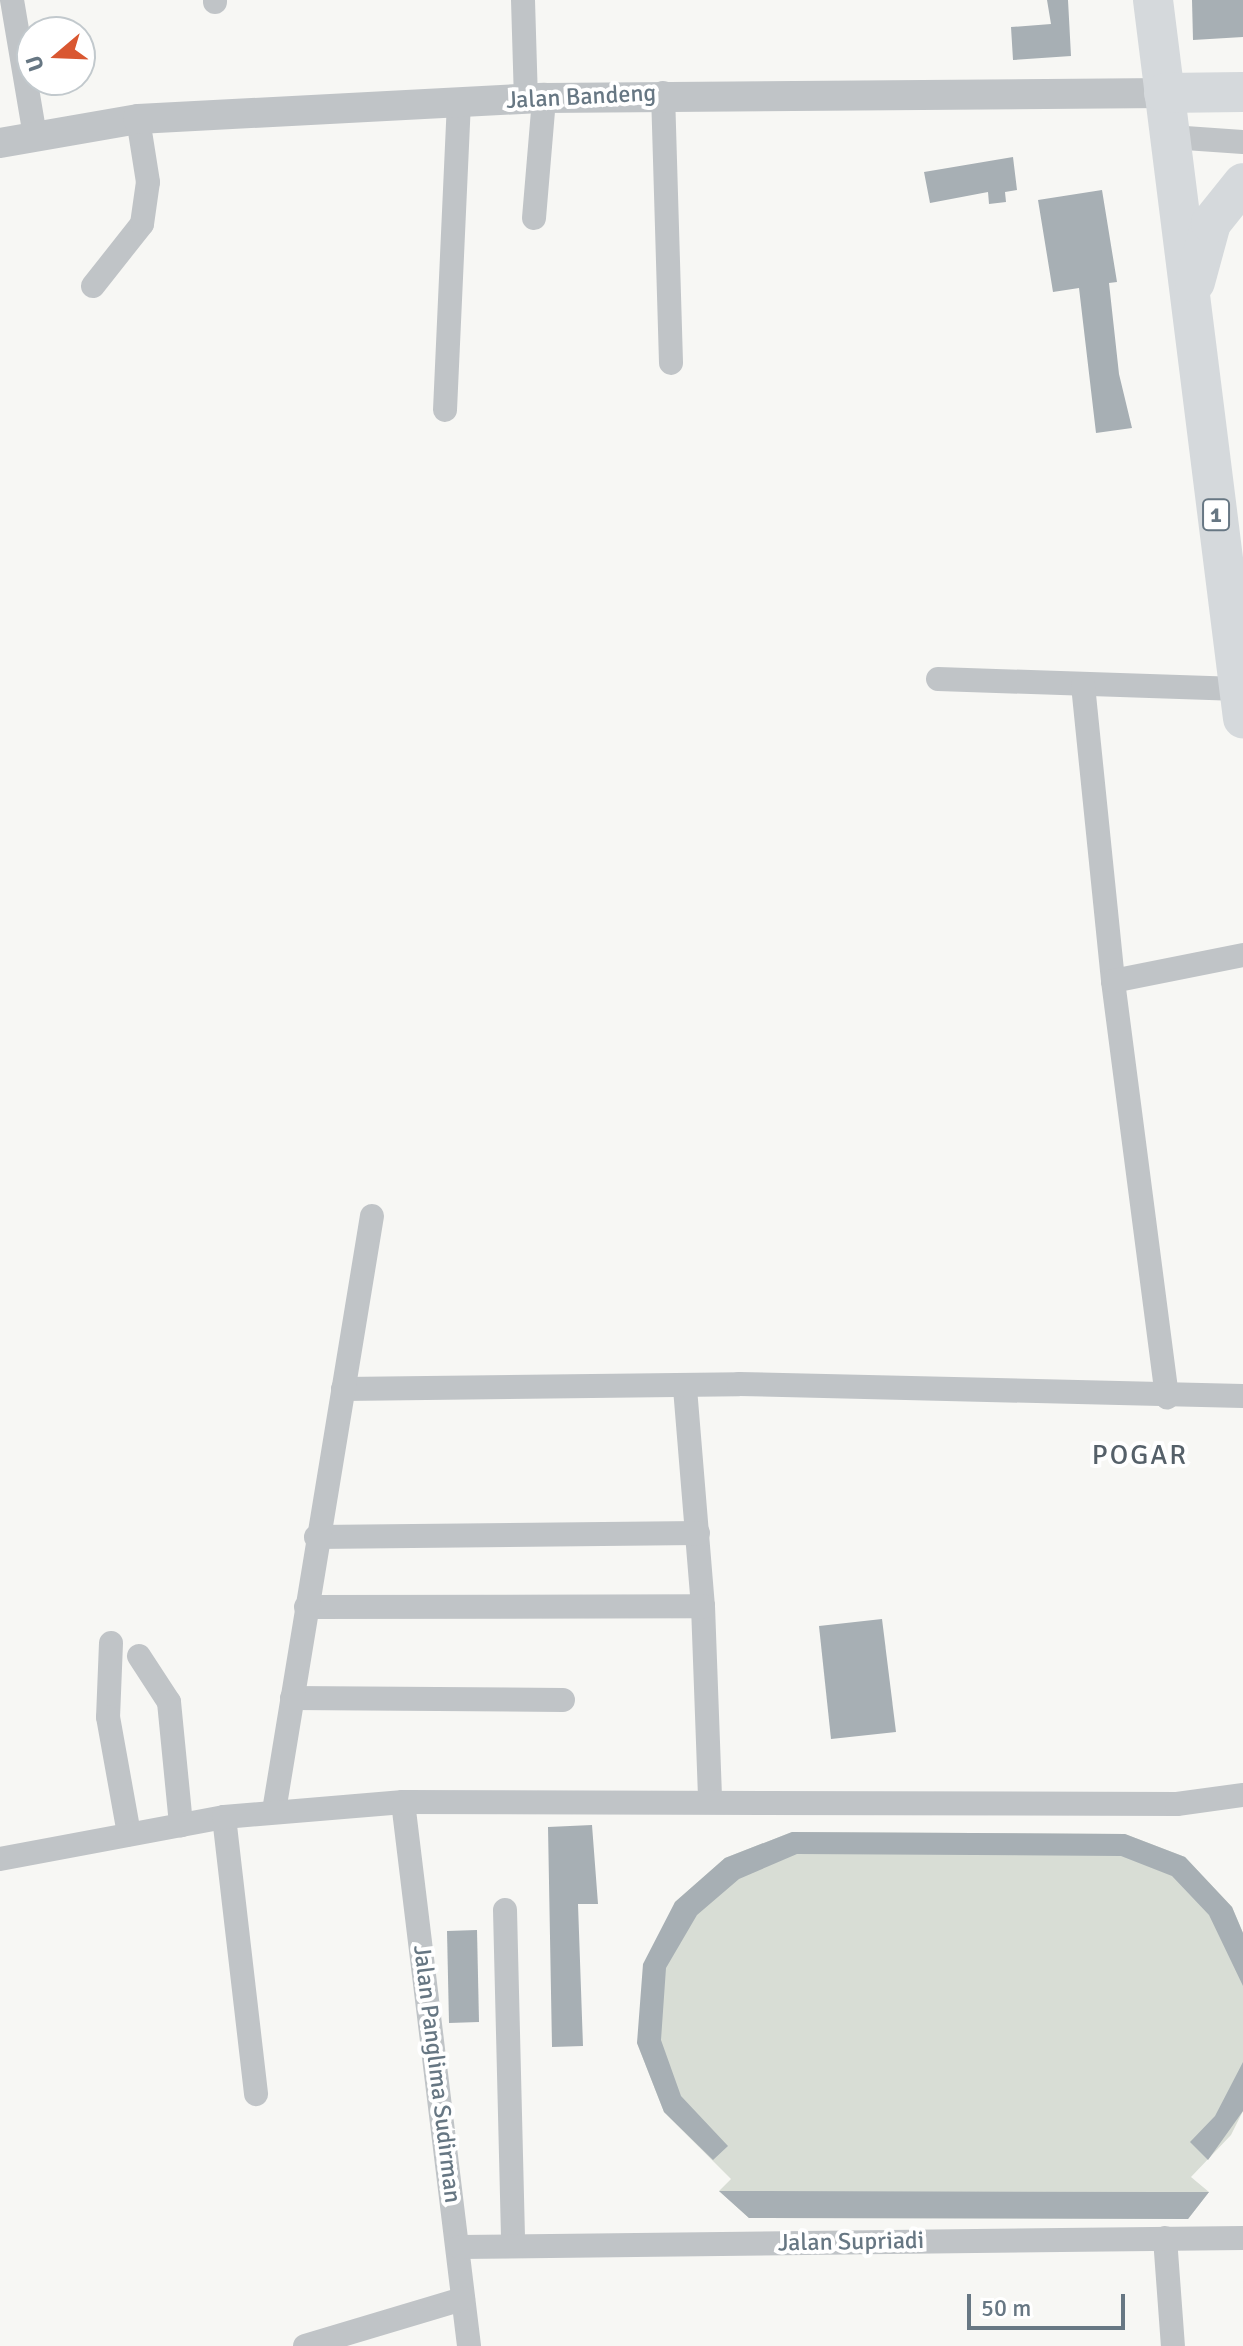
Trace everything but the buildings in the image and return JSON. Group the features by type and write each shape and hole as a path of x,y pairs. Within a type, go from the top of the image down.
{"highway":[{"name":"1","path":"1153,0 1241,703"},
{"path":"1164,93 1243,92"},
{"name":"1","path":"1190,313 1211,223 1243,183"}],"street":[{"path":"12,0 35,136"},
{"path":"523,0 535,99 534,218"},
{"path":"663,93 671,363"},
{"name":"Jalan Bandeng","path":"0,143 138,119 663,93 1164,93"},
{"path":"445,410 459,104"},
{"path":"93,286 142,224 148,182 138,119"},
{"path":"1171,137 1243,142"},
{"path":"938,679 1083,685 1241,703"},
{"path":"1083,685 1113,981 1167,1398"},
{"path":"1113,981 1243,955"},
{"path":"274,1811 316,1537 372,1216"},
{"path":"343,1389 803,1385 1167,1398 1243,1396"},
{"path":"685,1388 703,1606 710,1801"},
{"path":"316,1537 698,1533"},
{"path":"306,1607 703,1606"},
{"path":"111,1643 109,1730 129,1834"},
{"path":"139,1656 169,1702 181,1825"},
{"path":"292,1698 563,1700"},
{"path":"0,1859 224,1817 403,1802 1161,1804 1243,1795"},
{"name":"Jalan Panglima Sudirman","path":"403,1802 469,2346"},
{"path":"224,1817 256,2094"},
{"path":"505,1910 513,2246"},
{"path":"1165,2238 1173,2346"},
{"name":"Jalan Supriadi","path":"459,2247 1165,2238 1242,2245"},
{"path":"305,2346 463,2299"}],"shaded area":[{"path":"792,1832 1125,1834 1185,1857 1232,1907 1243,1933 1243,2111 1231,2135 1191,2177 1209,2192 1188,2219 749,2218 719,2191 731,2179 664,2112 637,2043 675,1902 725,1858"}],"district":[{"name":"POGAR","path":"1140,1455"}]}
